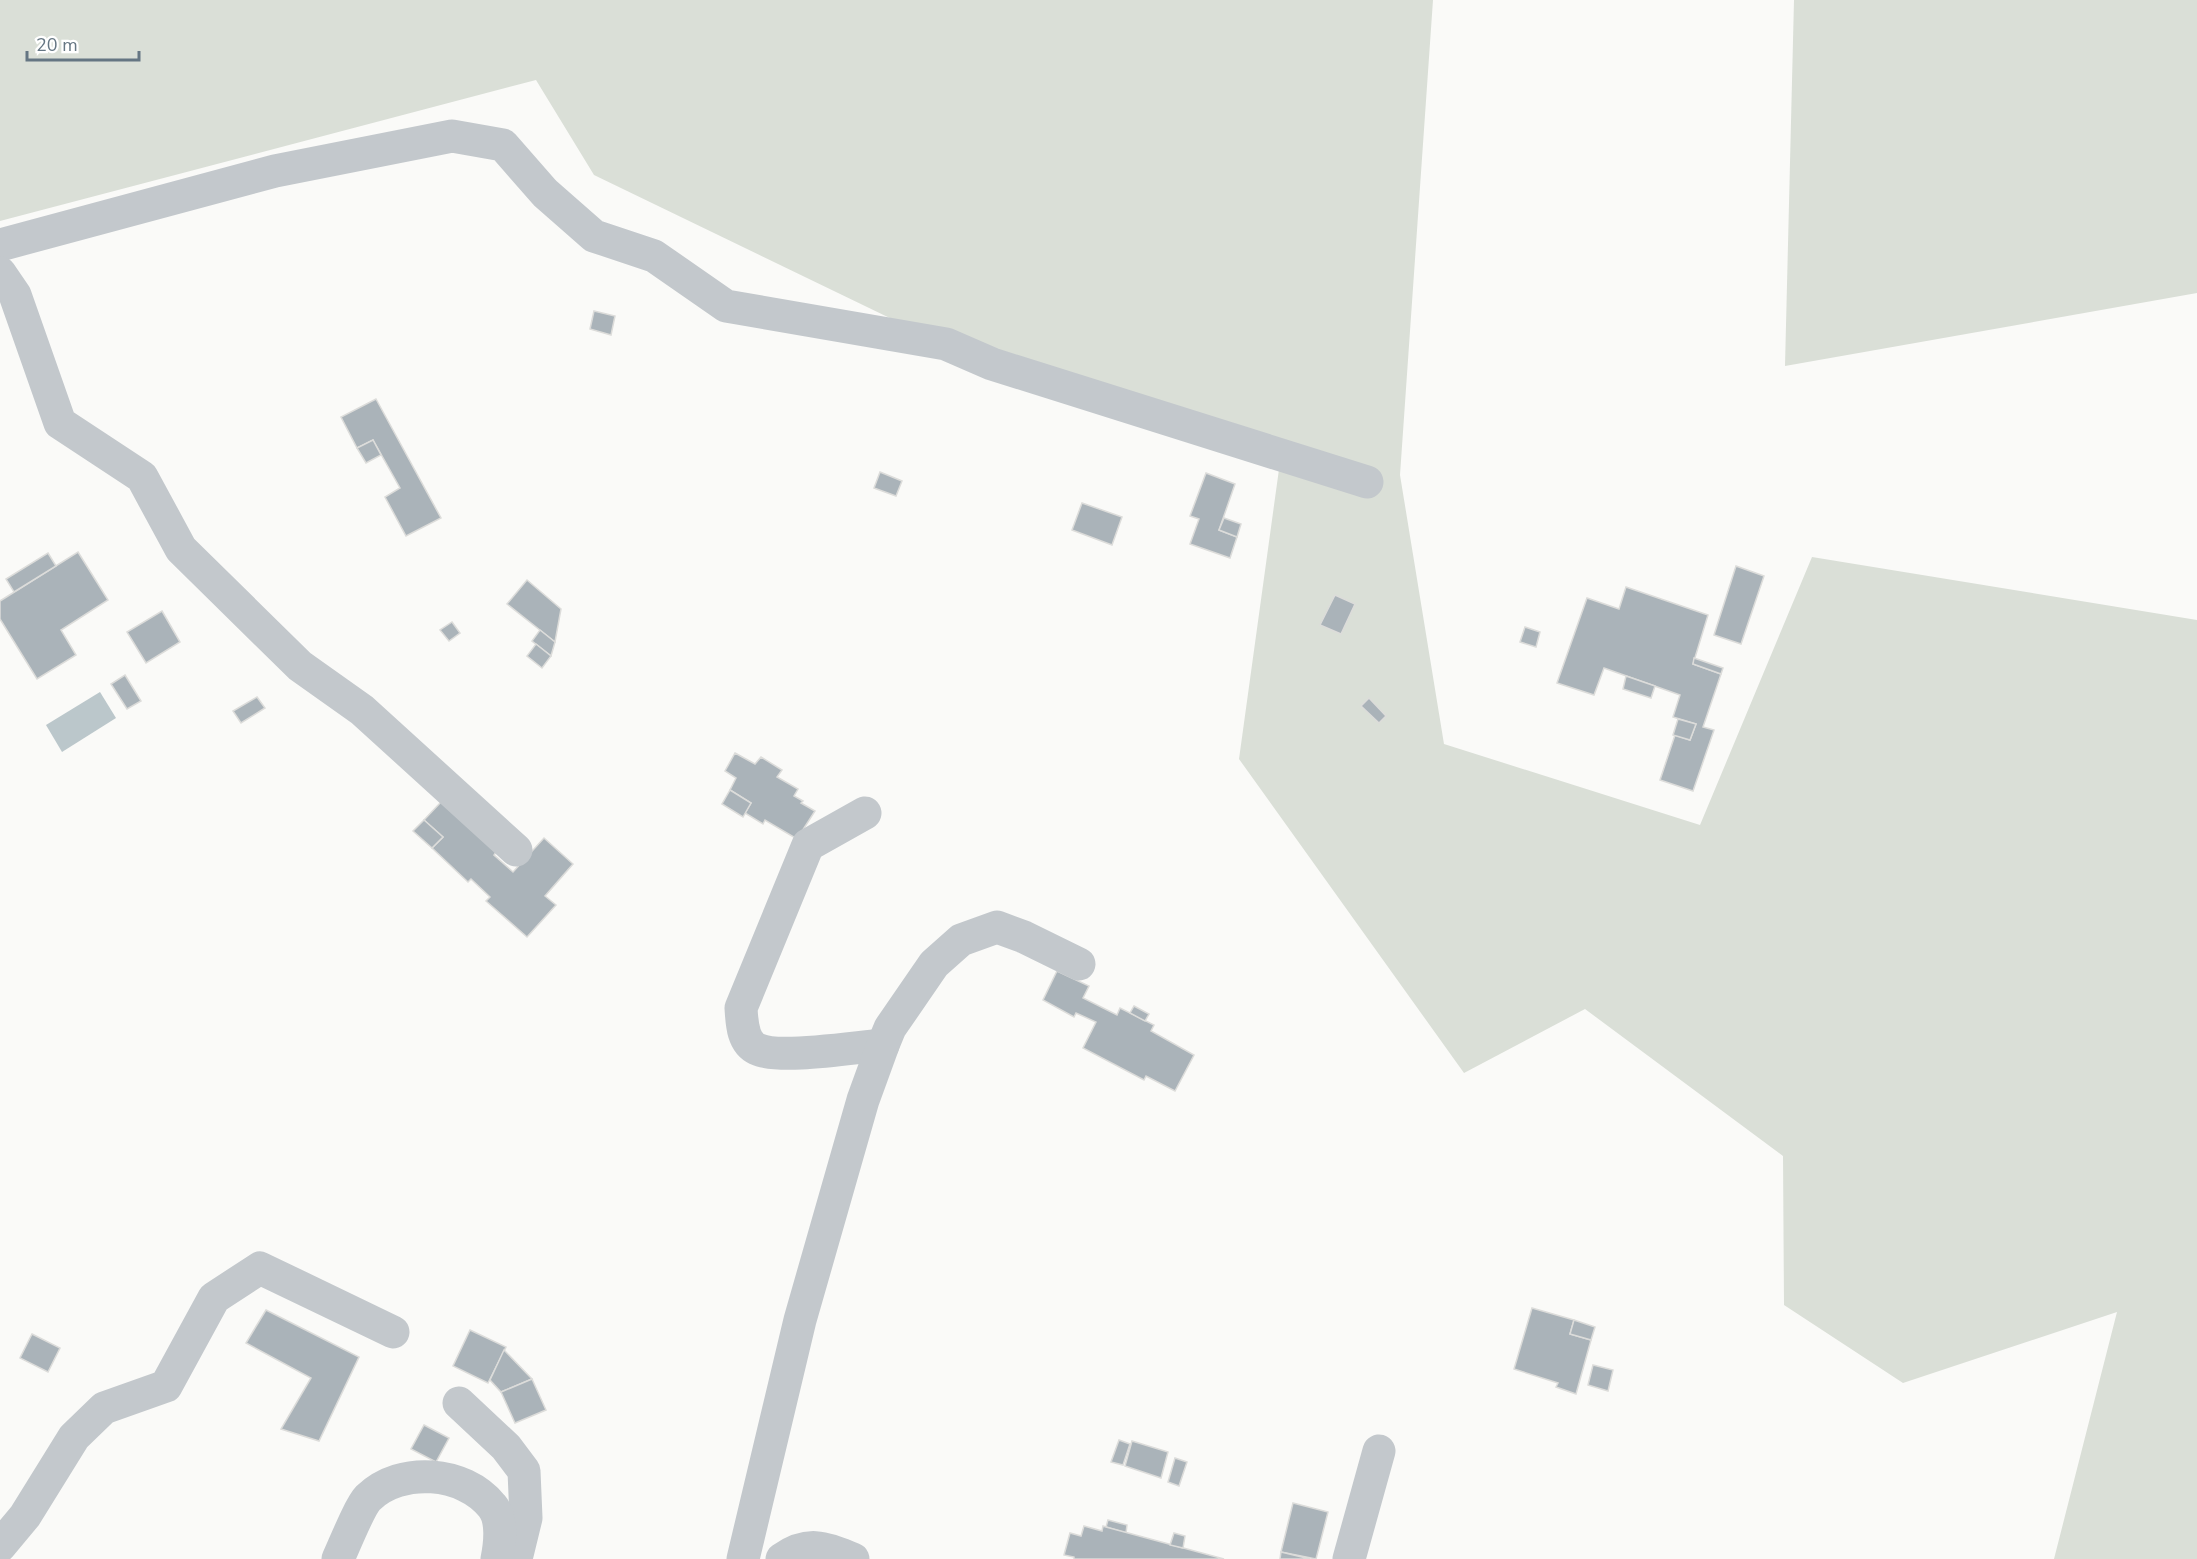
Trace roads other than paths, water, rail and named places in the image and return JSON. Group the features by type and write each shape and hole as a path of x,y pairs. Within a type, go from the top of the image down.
{"street":[{"path":"0,245 275,171 452,136 503,145 545,193 594,236 654,256 726,306 945,344 992,364 1367,482"},
{"path":"0,273 15,295 60,423 141,477 181,549 300,666 362,710 516,850"},
{"path":"865,813 808,845 741,1008 742,1030 755,1049 776,1055 883,1045"},
{"path":"743,1559 800,1320 862,1100 890,1028 934,964 962,940 997,927 1024,937 1079,964"},
{"path":"0,1546 25,1515 74,1437 104,1408 166,1386 214,1298 260,1268 393,1332"},
{"path":"459,1403 506,1447 524,1471 526,1518 516,1559"},
{"path":"1349,1559 1378,1451"},
{"path":"338,1559 367,1499 384,1485 410,1478 433,1476 468,1486 494,1507 501,1535 497,1559"},
{"path":"782,1559 795,1549 823,1547 853,1559"}]}
